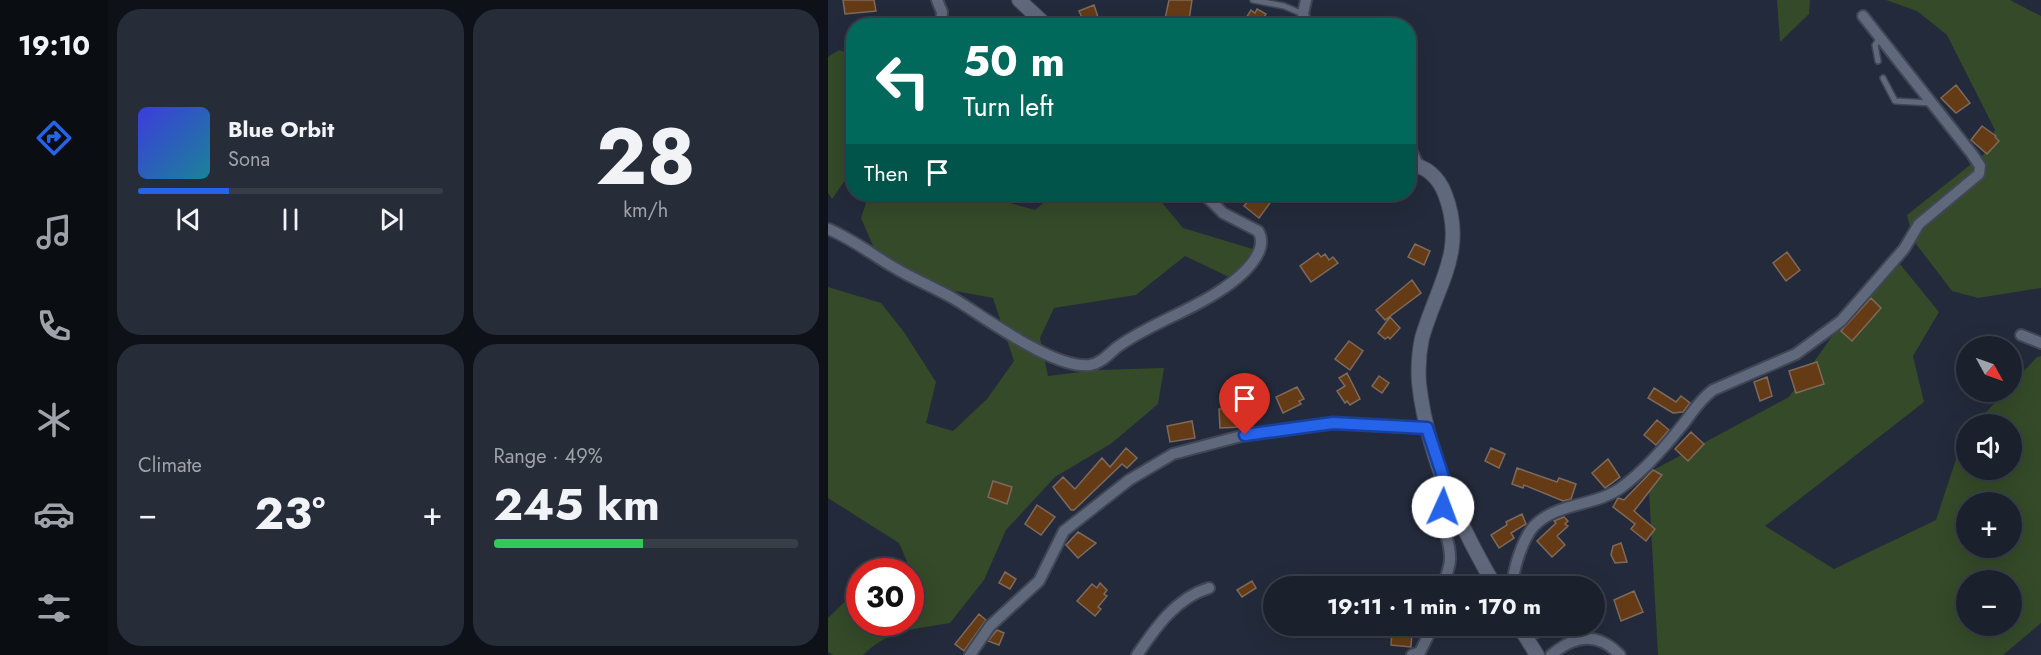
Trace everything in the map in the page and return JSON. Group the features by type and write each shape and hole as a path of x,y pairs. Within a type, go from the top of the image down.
{"street":[{"path":"937,0 942,12 942,18"},
{"path":"1019,0 1038,18"},
{"path":"1304,18 1306,0"},
{"path":"1516,576 1524,545 1533,527 1552,512 1596,499 1621,488 1680,429 1704,396 1796,354 1841,321 1904,249 1919,224 1979,174 1980,166 1972,154 1863,16"},
{"path":"1416,166 1436,178 1443,190 1451,211 1454,238 1448,270 1423,337 1419,355 1419,382 1427,428 1449,495 1474,550 1490,576"},
{"path":"828,229 870,251 895,268 954,298 1016,338 1049,355 1087,365 1102,360 1118,347 1165,319 1206,301 1241,276 1257,254 1261,243 1258,231 1223,213 1211,201"},
{"path":"2021,335 2041,343"},
{"path":"970,655 990,626 1039,581 1064,531 1129,480 1173,454 1245,435 1333,423 1427,428"},
{"path":"1446,576 1450,560 1447,540 1440,523 1443,507 1449,495"},
{"path":"1137,655 1177,606 1187,597 1209,588"},
{"path":"1412,655 1420,652 1428,636"},
{"path":"1525,636 1537,655"},
{"path":"1551,655 1579,638 1593,637 1620,655"}],"lane":[{"path":"1253,0 1284,6 1303,14"},
{"path":"1878,61 1875,45 1880,38"},
{"path":"1883,78 1896,101 1932,103"}],"green space":[{"path":"1777,0 1810,0 1809,14 1780,42"},
{"path":"1886,0 2010,0 2041,16 2041,288 1978,298 1952,291 1913,240 1907,215 1984,154 1995,130 1947,35 1917,11"},
{"path":"839,50 846,52 846,179 832,199 828,193 828,57"},
{"path":"867,201 1003,201 1035,210 1046,201 1161,201 1183,228 1256,250 1233,279 1185,256 1136,295 1054,308 1040,338 1048,376 1097,370 1164,368 1158,404 1112,443 1055,477 1006,530 984,580 950,623 924,627 924,558 906,558 899,543 828,498 828,287 881,303 904,332 936,382 926,423 953,431 987,399 1014,361 993,298 950,290 897,263 874,248 861,218"},
{"path":"1891,253 1939,312 1913,356 1924,402 1765,526 1834,569 1936,520 1956,459 1956,480 2022,480 2022,414 1984,414 1996,402 2022,402 2022,373 2037,357 2041,356 2041,623 2003,655 1658,655 1648,473 1789,397"},
{"path":"846,601 846,636 891,636 873,646 863,655 833,655 828,652 828,618"}],"building":[{"path":"843,0 874,0 876,11 845,14"},
{"path":"1169,0 1192,0 1189,18 1165,18"},
{"path":"1094,5 1098,18 1082,18 1079,11"},
{"path":"1257,9 1266,14 1264,18 1246,18 1251,10 1255,13"},
{"path":"1956,85 1970,103 1956,113 1941,98"},
{"path":"1982,126 1999,141 1987,154 1971,140"},
{"path":"1248,201 1270,203 1259,218 1244,206"},
{"path":"1415,244 1430,251 1424,265 1408,257"},
{"path":"1787,252 1800,270 1786,281 1773,263"},
{"path":"1318,253 1321,257 1325,254 1329,260 1333,257 1338,263 1311,282 1300,266"},
{"path":"1412,280 1421,293 1385,320 1376,310"},
{"path":"1871,298 1881,308 1852,341 1841,331"},
{"path":"1390,317 1400,328 1390,339 1388,337 1385,339 1378,333"},
{"path":"1349,341 1363,351 1350,370 1335,359"},
{"path":"1817,362 1824,384 1796,393 1789,371"},
{"path":"1347,373 1360,399 1350,405 1347,401 1345,403 1337,391 1345,386 1339,378"},
{"path":"1379,376 1389,383 1382,393 1372,386"},
{"path":"1767,377 1772,396 1760,401 1754,382"},
{"path":"1297,387 1304,399 1299,401 1301,404 1283,413 1276,397"},
{"path":"1654,388 1676,402 1681,396 1690,403 1683,412 1673,413 1648,398"},
{"path":"1219,409 1240,409 1241,427 1220,428"},
{"path":"1657,420 1669,430 1656,445 1644,435"},
{"path":"1192,421 1195,438 1170,442 1167,426"},
{"path":"1691,432 1704,444 1688,461 1675,449"},
{"path":"1126,448 1137,458 1127,468 1122,464 1074,510 1071,510 1053,487 1063,477 1075,489 1102,458 1110,467"},
{"path":"1491,448 1505,454 1499,468 1485,461"},
{"path":"1608,459 1620,477 1605,488 1592,473"},
{"path":"1517,468 1557,482 1559,478 1576,484 1571,499 1563,501 1524,485 1523,488 1512,484"},
{"path":"1653,470 1662,475 1634,511 1655,529 1646,541 1631,529 1635,524 1613,507 1618,498 1624,500"},
{"path":"993,481 1012,487 1007,504 988,497"},
{"path":"1037,505 1055,517 1041,535 1025,524"},
{"path":"1522,514 1526,524 1511,533 1514,538 1499,548 1491,535 1507,525 1506,522"},
{"path":"1564,517 1568,521 1565,524 1568,526 1557,536 1565,545 1552,557 1537,541 1556,523 1554,521"},
{"path":"1078,532 1096,543 1078,558 1066,545"},
{"path":"1621,543 1627,562 1615,563 1611,555 1613,546"},
{"path":"1005,572 1016,579 1010,589 999,583"},
{"path":"1252,581 1256,588 1242,597 1237,590"},
{"path":"1100,583 1107,590 1104,594 1107,596 1098,607 1101,609 1095,616 1077,601 1092,584 1097,588"},
{"path":"1634,591 1643,612 1621,621 1614,600"},
{"path":"979,614 986,620 964,651 955,644"},
{"path":"997,630 1004,633 999,645 988,641"},
{"path":"1392,636 1412,636 1411,647 1391,645"}],"route":[{"path":"1245,435 1333,423 1427,428 1449,495 1443,507"}]}
